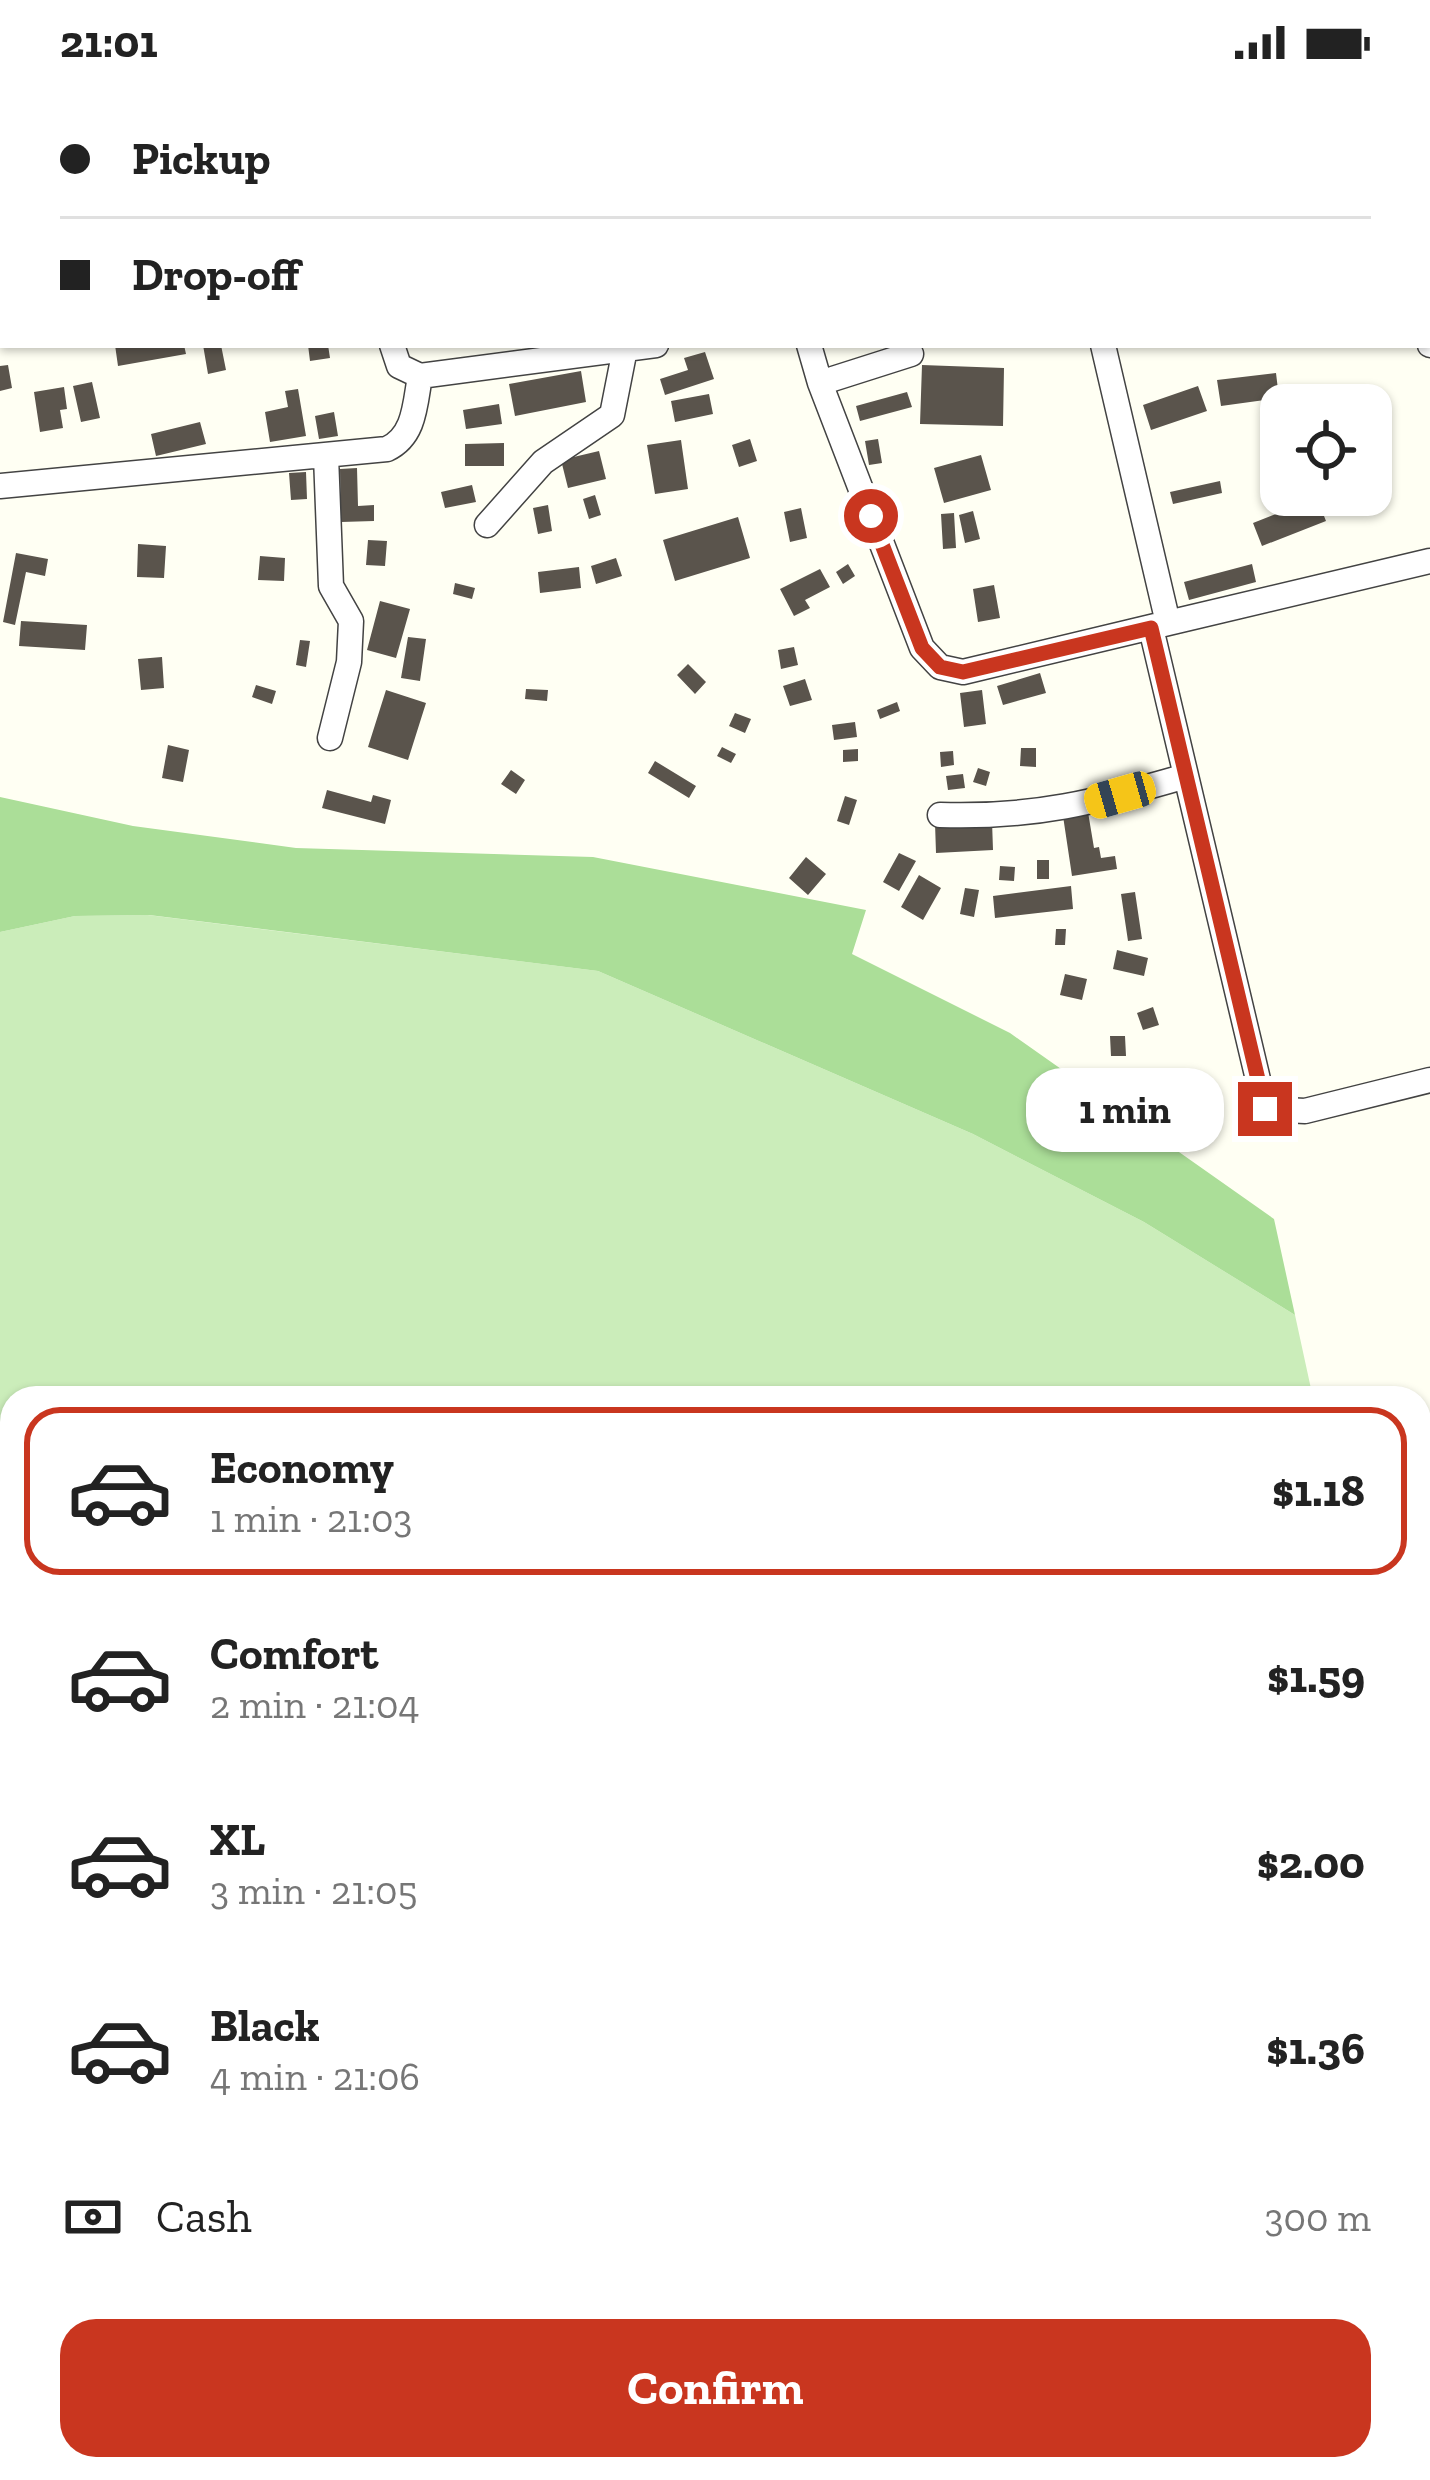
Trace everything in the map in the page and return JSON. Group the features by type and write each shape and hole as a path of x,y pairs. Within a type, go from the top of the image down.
{"street":[{"path":"393,348 399,366 420,376 633,348"},
{"path":"810,348 922,648 940,667 963,672 1430,561"},
{"path":"1108,348 1186,776 1265,1109 1305,1111 1430,1080"},
{"path":"487,525 543,462 612,416 625,349"},
{"path":"820,383 911,354"},
{"path":"0,486 387,449 401,443 409,431 420,376"},
{"path":"326,456 331,586 351,621 350,662 330,738"},
{"path":"940,815 1003,817 1049,812 1186,776"}],"green space":[{"path":"0,797 133,826 296,848 593,857 866,910 852,954 1010,1033 1274,1219 1295,1315 1144,1222 973,1134 598,971 149,915 75,916 0,932"},
{"path":"148,915 598,971 973,1134 1144,1222 1295,1315 1310,1386 0,1386 0,932 75,916"}],"building":[{"path":"115,348 185,348 186,354 118,366"},
{"path":"204,348 222,348 226,370 208,374"},
{"path":"308,348 328,348 330,358 310,361"},
{"path":"705,352 714,379 665,395 660,379 688,370 684,358"},
{"path":"8,365 12,388 0,391 0,366"},
{"path":"922,365 1004,368 1003,426 920,424"},
{"path":"581,371 586,402 515,416 509,384"},
{"path":"1276,373 1277,384 1260,384 1260,401 1221,406 1217,380"},
{"path":"92,382 100,418 81,422 73,386"},
{"path":"1198,386 1207,411 1151,430 1143,405"},
{"path":"64,387 63,428 40,432 34,392"},
{"path":"298,389 306,436 270,442 265,412 288,407 285,391"},
{"path":"907,392 912,407 860,421 856,406"},
{"path":"709,394 713,414 675,422 671,401"},
{"path":"499,404 502,424 466,429 463,410"},
{"path":"334,412 338,436 319,439 315,416"},
{"path":"200,422 206,444 156,456 151,434"},
{"path":"750,439 757,461 739,467 732,445"},
{"path":"878,439 882,463 869,465 865,441"},
{"path":"681,440 688,489 655,494 647,445"},
{"path":"504,443 504,466 465,466 465,444"},
{"path":"599,451 606,479 568,488 561,460"},
{"path":"981,455 991,490 944,503 934,468"},
{"path":"357,468 358,506 374,505 374,521 341,522 340,469"},
{"path":"306,472 307,499 291,500 289,473"},
{"path":"1220,481 1222,493 1173,504 1170,492"},
{"path":"472,485 476,502 445,508 441,492"},
{"path":"595,495 601,515 589,519 583,499"},
{"path":"548,505 552,531 538,534 533,508"},
{"path":"801,508 807,538 790,542 784,512"},
{"path":"973,511 980,539 965,543 959,515"},
{"path":"954,513 956,548 943,549 941,514"},
{"path":"1271,516 1324,516 1326,521 1262,546 1253,523"},
{"path":"738,517 750,558 675,581 663,540"},
{"path":"368,540 387,541 385,566 366,565"},
{"path":"138,544 166,546 164,578 137,577"},
{"path":"16,553 48,559 45,576 26,572 15,625 3,622"},
{"path":"260,556 285,558 284,581 258,580"},
{"path":"616,558 622,576 596,584 591,566"},
{"path":"848,564 855,576 843,584 836,572"},
{"path":"1252,564 1256,582 1189,600 1184,582"},
{"path":"579,567 581,588 540,593 538,572"},
{"path":"820,569 830,587 805,600 810,608 794,616 780,589"},
{"path":"455,583 475,588 472,599 453,594"},
{"path":"994,585 1000,618 978,622 973,589"},
{"path":"380,601 410,609 396,658 367,650"},
{"path":"21,621 87,625 85,650 19,646"},
{"path":"408,637 426,639 420,681 401,678"},
{"path":"300,640 310,641 306,667 296,665"},
{"path":"794,647 798,665 781,669 778,650"},
{"path":"162,657 164,688 141,690 138,659"},
{"path":"688,664 706,682 695,694 677,675"},
{"path":"1040,673 1046,693 1003,705 997,686"},
{"path":"805,679 812,700 790,706 783,686"},
{"path":"256,685 276,691 272,704 252,697"},
{"path":"526,689 548,690 547,701 525,699"},
{"path":"386,690 426,703 408,760 368,747"},
{"path":"982,690 986,724 964,727 960,693"},
{"path":"897,702 900,711 880,719 877,710"},
{"path":"735,713 751,719 745,733 729,726"},
{"path":"855,722 857,737 834,740 832,725"},
{"path":"168,745 189,750 183,782 162,778"},
{"path":"722,747 736,754 731,763 717,756"},
{"path":"1021,748 1036,748 1036,767 1020,766"},
{"path":"858,749 858,761 843,762 843,750"},
{"path":"953,751 954,765 941,767 940,752"},
{"path":"655,761 696,786 689,798 648,773"},
{"path":"978,768 990,772 986,786 973,782"},
{"path":"511,770 525,780 516,794 501,784"},
{"path":"963,774 965,788 948,790 946,776"},
{"path":"327,790 371,802 373,795 391,800 385,824 322,808"},
{"path":"845,796 857,800 849,825 837,821"},
{"path":"1088,812 1094,848 1099,847 1101,858 1115,856 1117,869 1072,876 1063,816"},
{"path":"992,821 993,850 936,853 935,823"},
{"path":"899,853 916,861 899,891 883,882"},
{"path":"806,857 826,874 808,895 789,878"},
{"path":"1037,860 1049,860 1049,879 1037,879"},
{"path":"1000,866 1015,867 1014,881 999,880"},
{"path":"919,875 941,888 923,920 901,907"},
{"path":"1071,886 1073,909 995,918 993,896"},
{"path":"965,888 979,890 974,917 960,914"},
{"path":"1135,892 1142,939 1128,941 1121,894"},
{"path":"1056,929 1066,929 1065,945 1055,945"},
{"path":"1117,950 1148,958 1144,976 1113,969"},
{"path":"1065,974 1087,979 1082,1000 1060,995"},
{"path":"1153,1007 1159,1025 1143,1030 1137,1013"},
{"path":"1110,1036 1125,1036 1126,1056 1111,1056"}],"route":[{"path":"871,516 922,648 940,667 963,672 1151,628 1265,1109"}]}
